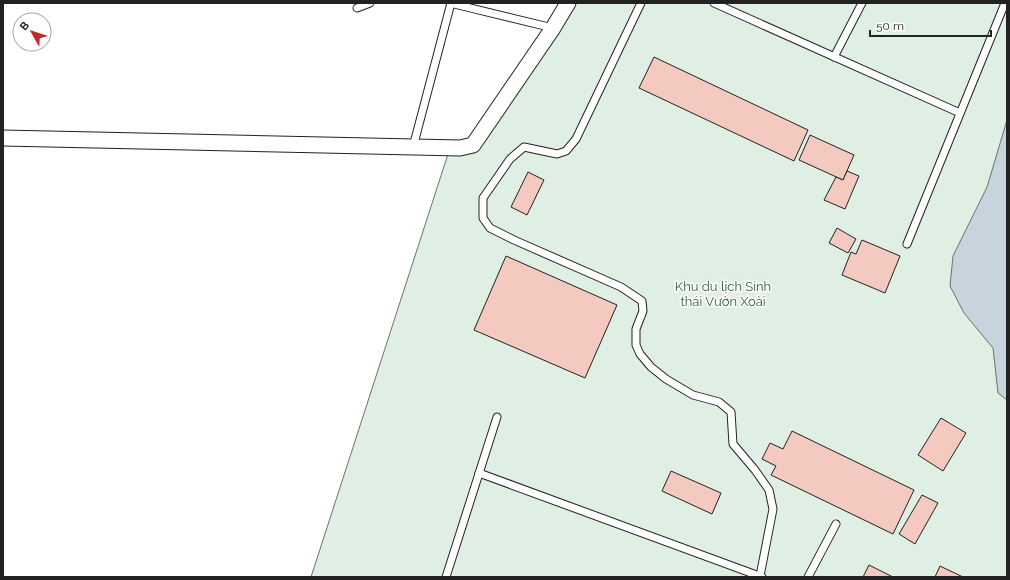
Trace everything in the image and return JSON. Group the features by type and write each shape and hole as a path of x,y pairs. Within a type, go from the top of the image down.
{"street":[{"path":"3,138 460,148 473,145 554,28 568,3"}],"lane":[{"path":"357,8 370,3"},
{"path":"413,147 450,3 554,28"},
{"path":"479,473 761,577 774,510 769,490 756,470 733,444 731,412 719,402 694,395 666,379 651,368 640,354 636,345 636,329 643,311 642,301 621,287 490,228 483,218 483,198 510,159 524,147 557,154 566,151 576,139 641,3"},
{"path":"714,3 960,113"},
{"path":"834,57 862,3"},
{"path":"907,244 1004,3"},
{"path":"446,577 497,417"},
{"path":"808,577 836,524"}],"green space":[{"name":"Khu du lịch Sinh thái Vườn Xoài","path":"576,3 1007,3 1007,577 311,577 448,154 460,155 558,31"}],"shaded area":[{"path":"1007,120 1007,400 998,393 993,348 964,313 950,286 953,256 987,187"}],"building":[{"path":"654,57 808,130 794,161 639,88"},
{"path":"810,135 854,155 843,180 799,160"},
{"path":"847,171 859,176 845,209 824,200 836,177 843,180"},
{"path":"528,172 544,180 527,215 511,207"},
{"path":"837,228 856,239 848,253 829,243"},
{"path":"862,240 900,256 885,293 842,275 851,252 856,254"},
{"path":"506,256 617,305 585,378 474,330"},
{"path":"941,418 966,433 943,471 918,455"},
{"path":"792,431 914,490 893,534 771,475 776,466 762,459 770,443 783,449"},
{"path":"671,471 721,493 712,514 662,491"},
{"path":"922,495 938,503 915,544 899,534"},
{"path":"869,565 893,577 863,577"},
{"path":"940,566 963,577 935,577"}]}
